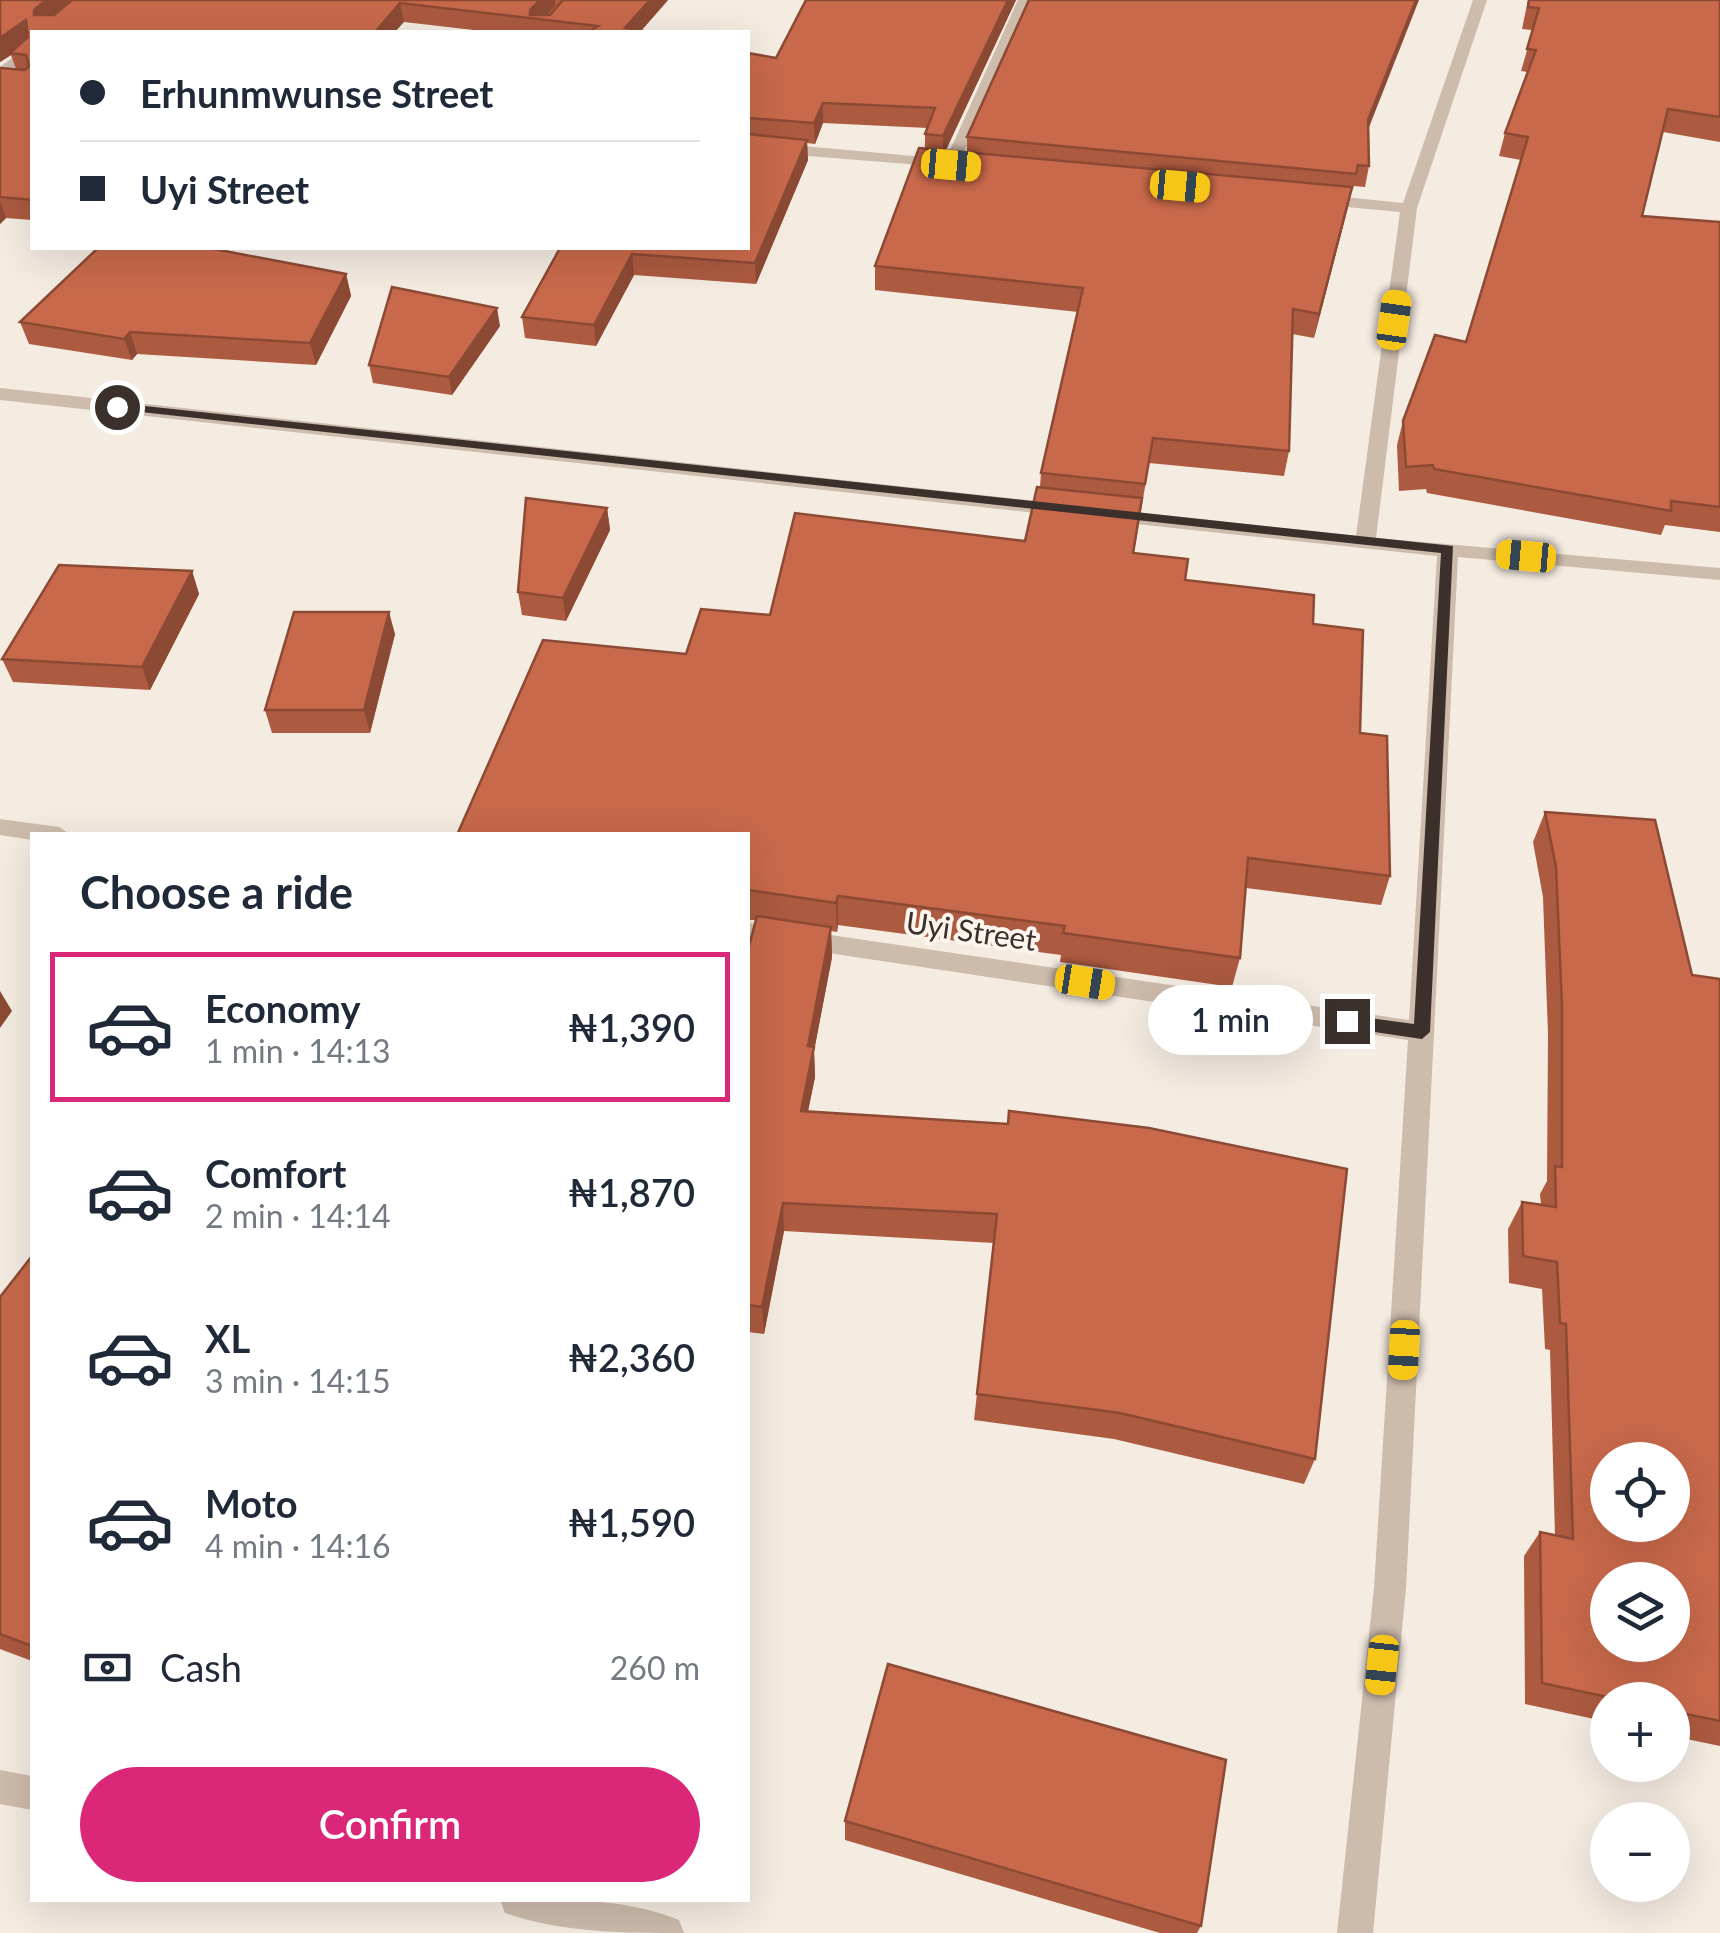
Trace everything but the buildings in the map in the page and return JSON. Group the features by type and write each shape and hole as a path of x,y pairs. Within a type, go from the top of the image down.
{"street":[{"path":"951,165 1025,0"},
{"path":"1365,543 1408,208 1480,0"},
{"path":"5,78 30,49"},
{"path":"750,146 971,166"},
{"path":"1289,196 1408,208"},
{"path":"0,394 1365,543 1720,574"},
{"path":"1355,1933 1390,1588 1448,549"},
{"path":"0,828 34,832"},
{"name":"Uyi Street","path":"750,932 1422,1032"},
{"path":"0,1787 30,1793"},
{"path":"527,1902 666,1933"}],"route":[{"path":"117,407 1448,549 1422,1032 1347,1021"}]}
